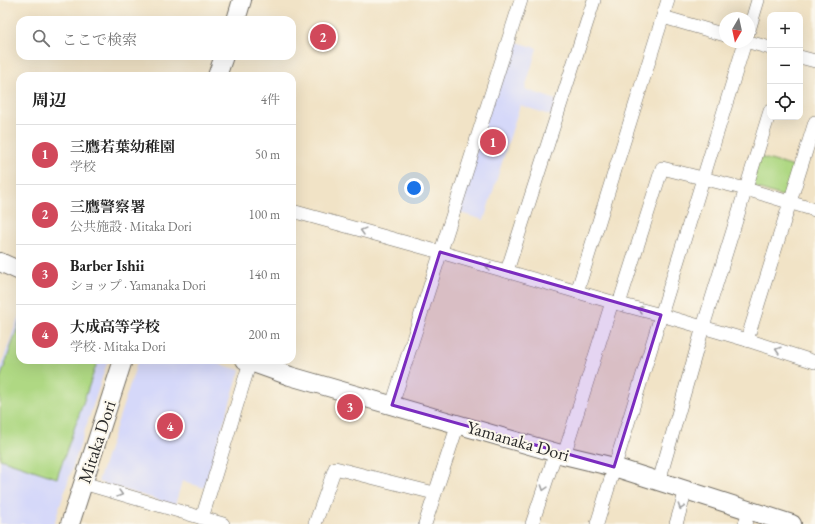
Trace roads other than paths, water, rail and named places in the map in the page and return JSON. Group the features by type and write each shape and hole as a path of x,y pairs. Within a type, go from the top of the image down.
{"street":[{"path":"237,16 242,0"},
{"path":"392,405 521,0"},
{"path":"507,271 594,0"},
{"path":"577,292 668,0"},
{"path":"754,12 758,0"},
{"path":"663,17 719,33"},
{"path":"755,44 767,47"},
{"path":"597,524 743,48"},
{"path":"803,58 815,61"},
{"path":"219,72 223,60"},
{"path":"659,481 703,327 767,120"},
{"path":"747,340 815,122"},
{"path":"532,524 560,454 662,168 746,189 815,210"},
{"path":"296,212 703,327 815,362"},
{"path":"0,262 16,269"},
{"name":"Mitaka Dori","path":"70,524 122,364"},
{"path":"202,518 246,364"},
{"name":"Yamanaka Dori","path":"256,364 290,376 659,481 686,490 747,517 792,524"},
{"path":"425,524 458,424"},
{"path":"315,524 335,468 434,493"},
{"path":"83,484 224,524"},
{"path":"676,524 686,490"}],"place":[{"name":"三鷹警察署","path":"323,37"},
{"name":"三鷹若葉幼稚園","path":"493,142"},
{"name":"Barber Ishii","path":"350,407"},
{"name":"大成高等学校","path":"170,426"}]}
